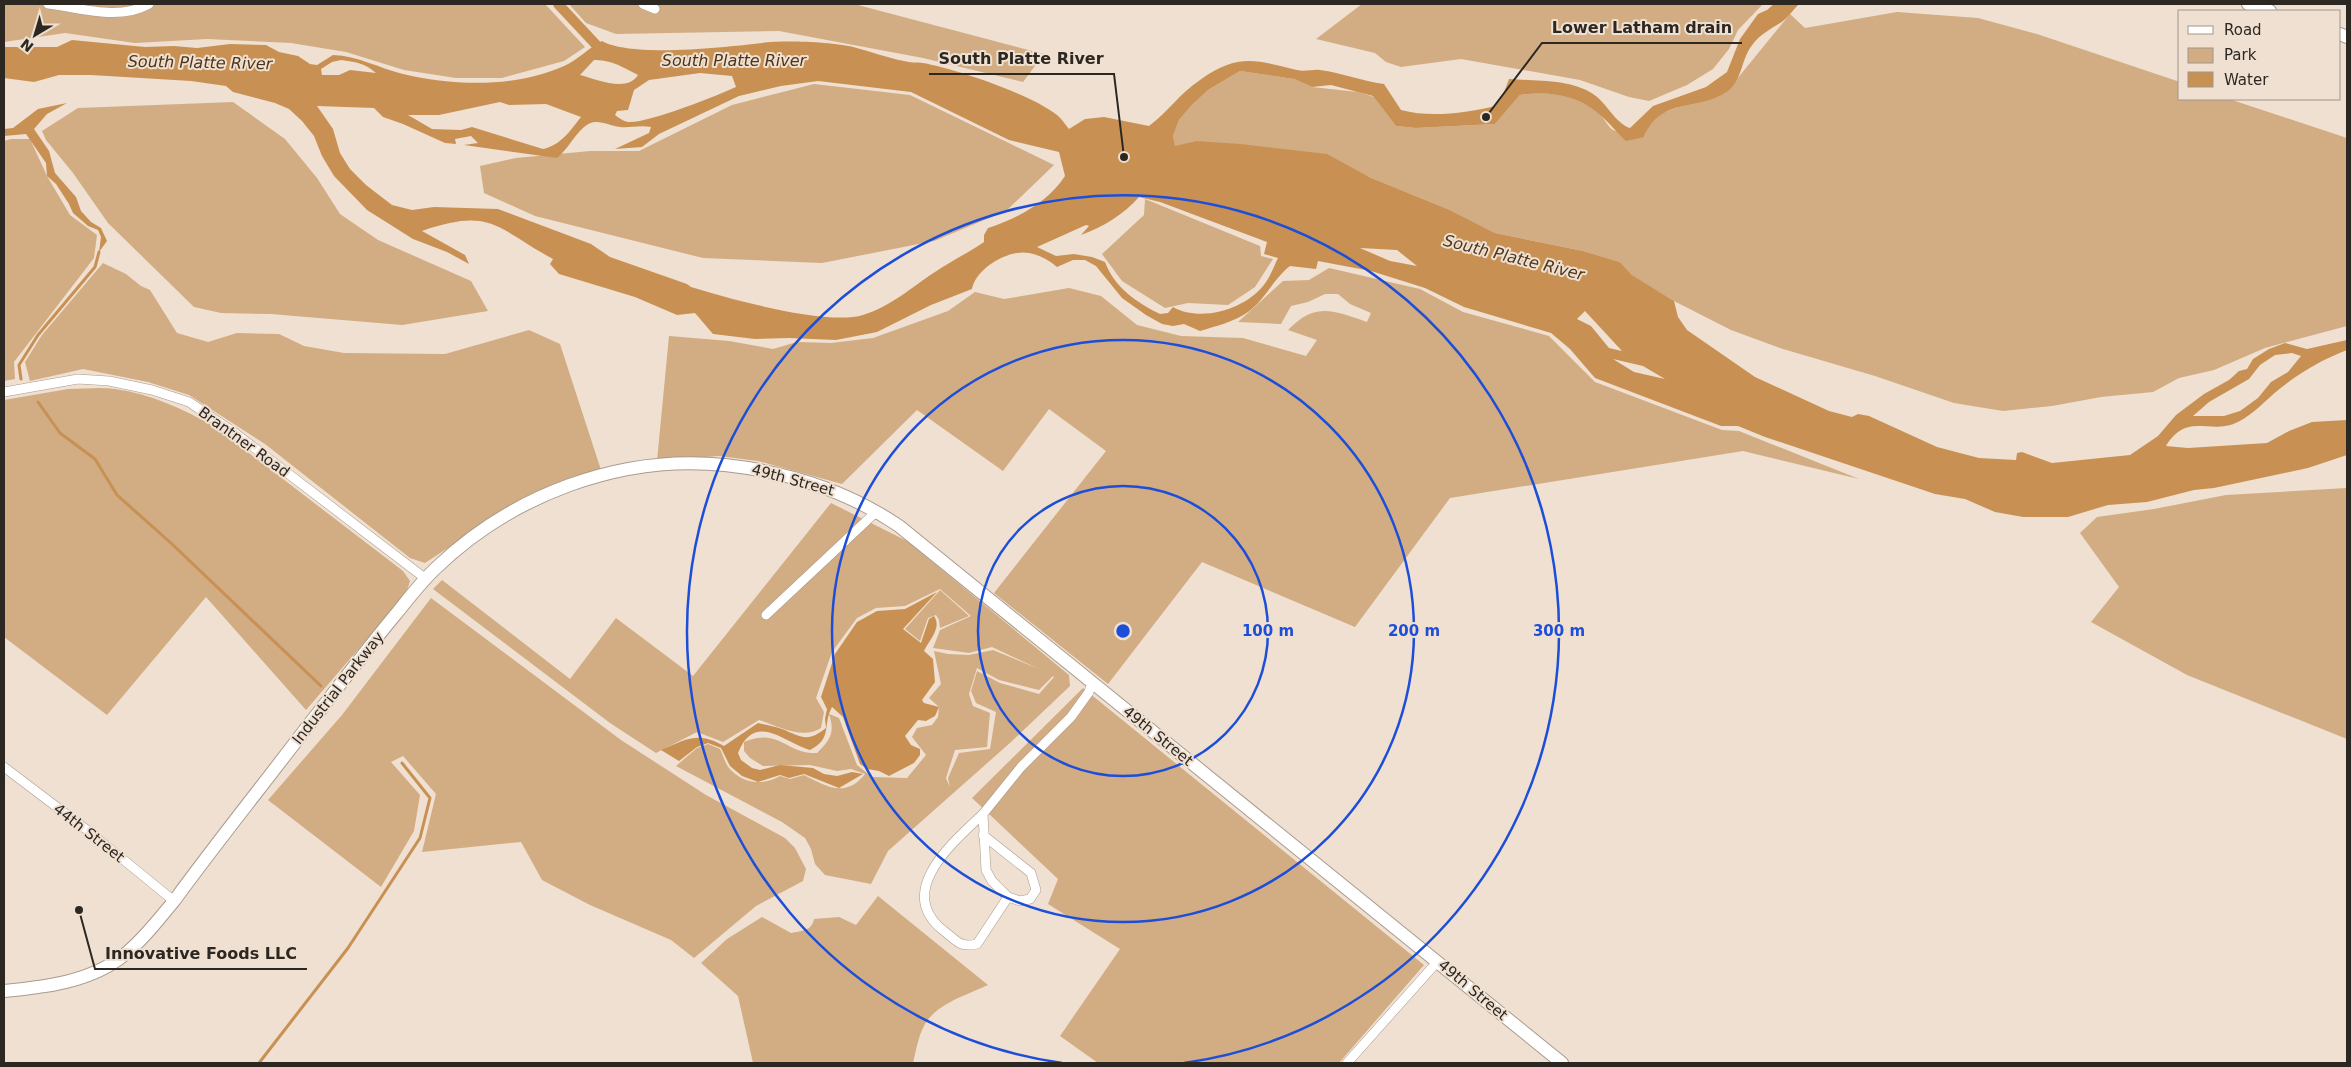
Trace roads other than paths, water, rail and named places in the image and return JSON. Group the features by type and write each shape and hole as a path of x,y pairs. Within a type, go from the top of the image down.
{"street":[{"path":"48,4 116,14 137,10 149,4"},
{"path":"643,4 655,9"},
{"path":"2248,4 2267,10"},
{"name":"Brantner Road","path":"4,392 78,379 110,381 152,390 188,402 235,433 426,579"},
{"name":"Industrial Parkway","path":"4,991 61,983 88,976 124,956 174,901 364,652 426,579 447,558 484,528 542,496 608,474 642,467 681,463 724,465"},
{"name":"49th Street","path":"724,465 746,467 811,482 840,492 877,511 923,545 1562,1063"},
{"path":"766,615 877,511"},
{"path":"1008,897 978,944 962,946 938,926 927,910 924,890 927,878 954,841 983,814 1021,767 1071,717 1089,692 1092,683"},
{"name":"44th Street","path":"4,767 87,830 174,901"},
{"path":"983,814 983,835 986,870 992,881 1008,897 1020,901 1030,899 1036,890 1031,873 983,835"},
{"path":"1347,1063 1438,961"}],"water":[{"path":"1774,4 1799,4 1783,21 1756,40 1746,56 1737,81 1728,91 1705,101 1681,106 1660,115 1651,124 1644,137 1626,141 1604,119 1583,103 1553,94 1520,95 1495,124 1416,128 1396,126 1373,96 1331,85 1312,87 1294,79 1240,71 1208,90 1191,106 1179,120 1173,136 1175,146 1196,141 1327,154 1369,177 1450,210 1495,233 1583,251 1620,262 1632,275 1674,301 1678,317 1687,330 1755,377 1829,411 1852,417 1858,414 1869,416 1937,447 1979,458 2016,460 2017,453 2022,452 2052,463 2130,455 2158,436 2176,415 2204,394 2229,380 2239,371 2247,369 2253,359 2269,349 2285,343 2307,349 2347,340 2347,350 2300,374 2280,388 2245,418 2227,426 2199,426 2182,429 2174,435 2166,446 2188,448 2267,443 2289,431 2312,422 2347,420 2347,455 2308,468 2214,488 2194,490 2147,502 2108,505 2068,517 2023,517 1995,512 1965,499 1935,494 1765,437 1738,426 1721,426 1595,378 1570,349 1551,333 1464,307 1425,288 1371,271 1318,261 1316,269 1290,266 1248,312 1231,321 1200,331 1184,324 1173,326 1162,324 1146,315 1122,298 1096,266 1085,260 1073,260 1057,267 1041,256 1021,253 1003,257 987,267 975,281 972,289 931,305 877,332 836,340 755,339 713,334 695,313 677,315 635,297 559,274 550,264 553,259 492,224 479,221 464,221 422,231 465,255 469,264 447,252 413,239 367,210 334,176 322,156 314,136 302,121 289,109 275,103 233,92 226,86 191,81 91,75 59,75 34,82 4,78 4,47 57,47 72,40 145,47 174,46 197,48 230,44 266,45 279,52 298,56 310,64 317,65 333,55 342,56 394,72 463,83 505,81 545,73 564,66 602,41 616,46 656,50 703,49 771,42 808,42 853,47 898,60 937,66 992,83 1045,107 1058,116 1069,129 1085,119 1104,117 1149,126 1186,91 1213,71 1236,62 1247,61 1300,71 1328,71 1384,84 1401,110 1424,114 1472,111 1495,106 1503,95 1509,79 1564,83 1593,94 1603,102 1620,122 1630,128 1653,106 1706,87 1727,72 1740,39 1758,14","holes":["341,60 364,65 376,73 350,70 339,75 322,75 321,69 332,62","594,60 612,62 638,75 627,83 602,82 580,75","700,73 732,76 736,87 698,103 650,119 628,122 615,115 617,111 628,110 634,90 649,80","818,81 911,92 1009,140 1059,152 1065,176 1041,202 1010,220 988,228 984,235 984,242 941,268 892,302 863,315 826,317 778,310 691,287 610,257 591,244 498,209 434,207 412,210 392,205 366,185 350,169 340,153 333,129 317,106 374,108 383,117 445,143 456,144 455,139 471,136 478,143 464,145 557,158 579,132 592,122 601,122 620,127 651,127 649,133 615,149 642,147 659,134 739,96 781,86","500,102 509,105 546,104 581,117 560,141 543,149 472,127 461,130 432,129 408,115 439,115","1139,197 1160,202 1267,242 1264,254 1278,258 1268,279 1258,291 1248,300 1236,306 1223,311 1197,314 1184,312 1173,307 1168,313 1160,314 1135,299 1120,287 1105,262 1092,257 1074,254 1056,256 1037,247 1086,225 1089,226 1081,235 1089,232 1112,220","1360,248 1397,250 1417,266 1390,261","1585,311 1622,351 1609,348 1591,326 1577,319","2292,353 2301,356 2288,372 2271,382 2258,398 2240,411 2224,416 2193,416 2209,402 2249,379 2260,365 2275,355","1613,359 1643,366 1665,379 1634,372"]},
{"path":"67,103 47,114 34,129 49,151 55,173 76,197 81,211 91,222 101,228 107,241 99,252 101,237 98,230 88,226 73,213 56,184 47,176 46,163 26,134 4,136 4,129 13,128 38,109"},
{"path":"937,592 903,629 921,643 929,619 934,616 937,625 924,651 933,659 935,682 922,700 924,703 939,707 935,716 926,721 918,720 905,736 911,745 920,749 920,755 914,763 889,776 879,771 867,769 860,764 843,717 832,707 826,731 822,741 810,750 780,736 761,731 745,740 738,753 741,760 752,768 760,770 780,765 813,768 824,774 837,776 852,772 863,774 839,788 804,774 789,778 780,775 758,782 742,776 730,766 721,748 708,743 697,747 679,761 661,750 692,738 715,741 724,746 758,723 804,737 814,736 826,728 827,709 821,697 835,654 857,622 877,611 905,609"}],"waterway":[{"path":"558,4 601,50"},
{"path":"21,379 19,365 38,335 95,267 99,252"},
{"path":"38,402 60,433 95,459 117,495 172,544 321,686"},
{"path":"259,1063 348,948 420,838 430,798 402,763"}],"place":[{"name":"Lower Latham drain","path":"1486,117"},
{"name":"South Platte River","path":"1124,157"},
{"name":"Innovative Foods LLC","path":"79,910"}]}
